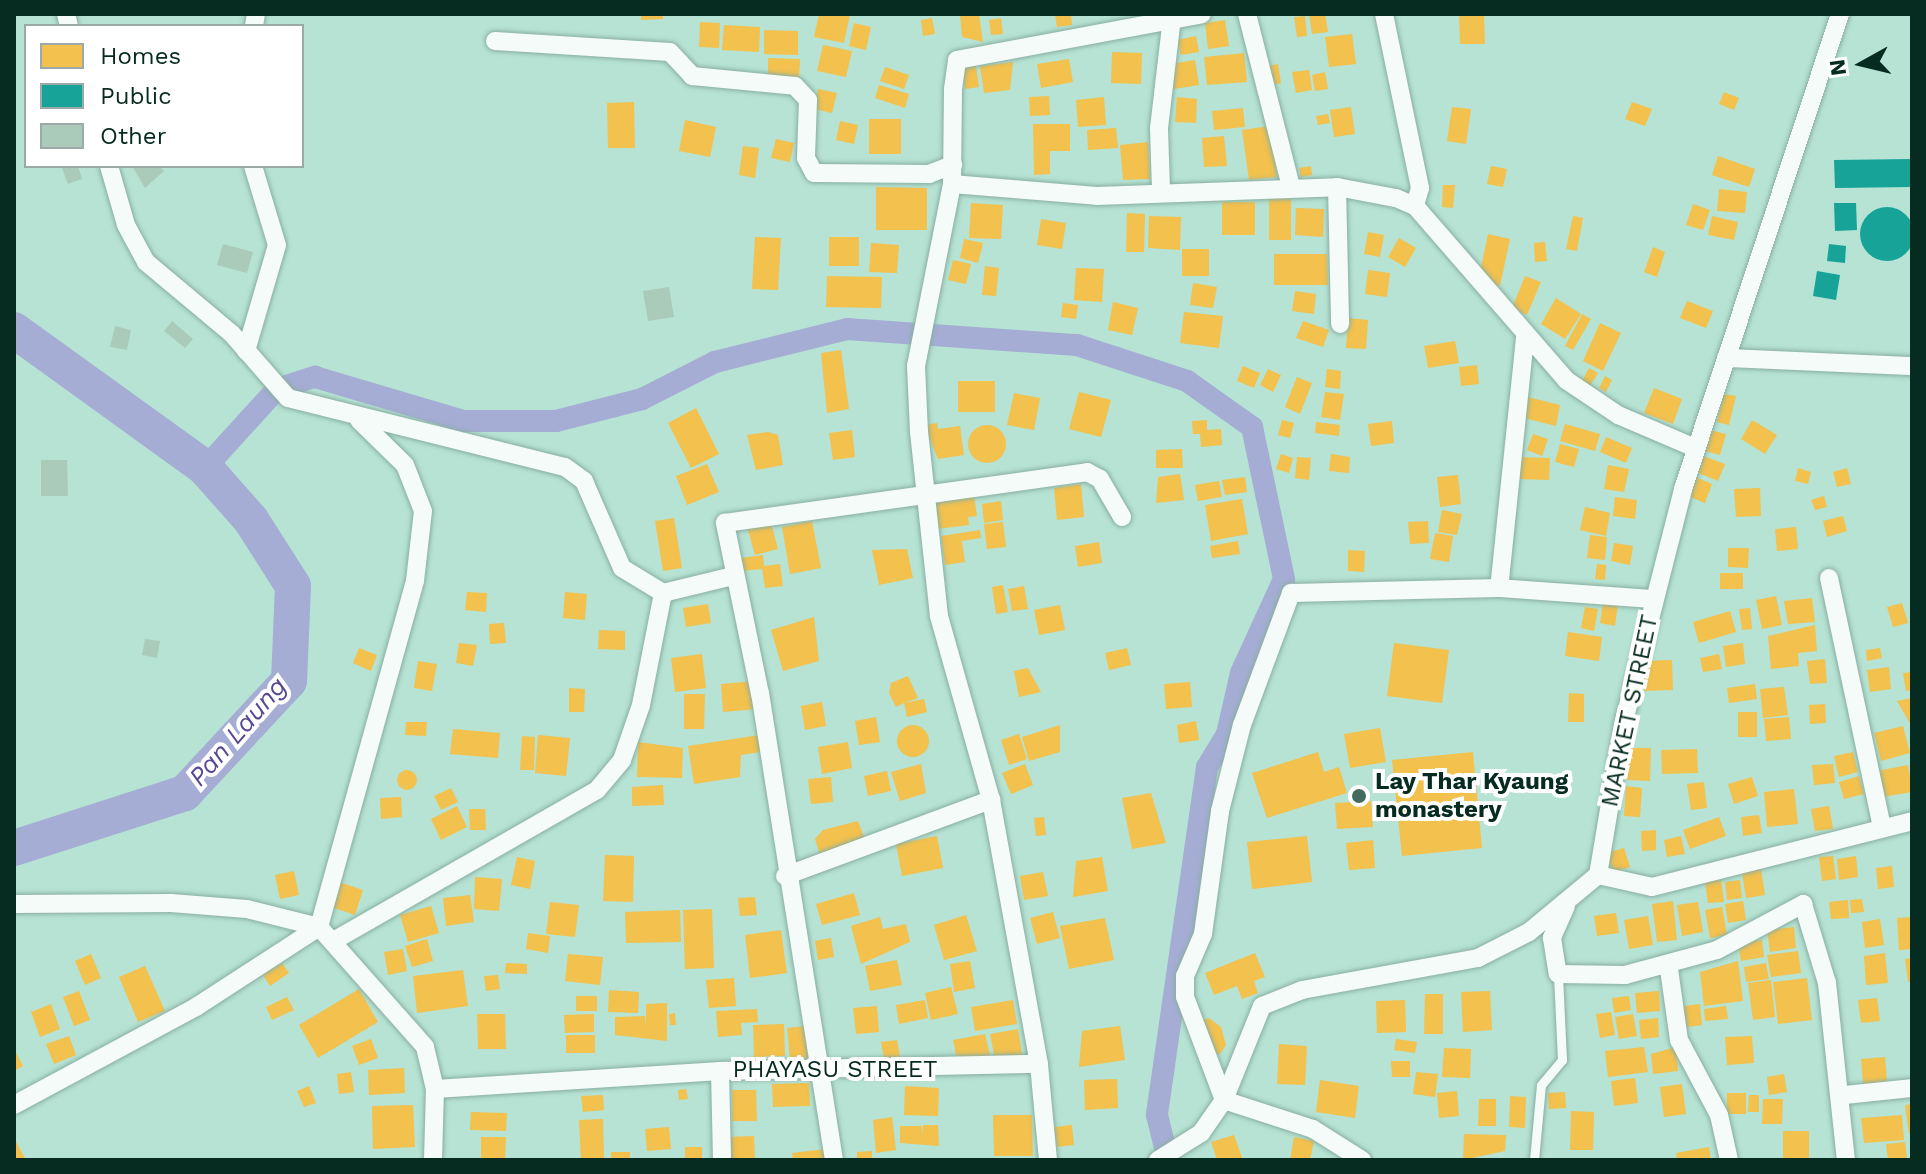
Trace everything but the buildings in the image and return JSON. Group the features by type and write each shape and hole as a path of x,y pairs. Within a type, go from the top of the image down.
{"street":[{"path":"1048,1160 1039,1064 991,800 939,616 926,490 916,366 931,307 952,174 957,60 1202,14"},
{"path":"1247,14 1291,186"},
{"path":"1384,14 1420,188 1415,206"},
{"name":"MARKET STREET","path":"1598,875 1654,599 1695,448 1840,14"},
{"path":"1161,189 1159,128 1172,18"},
{"path":"495,41 670,52 692,76 795,86 808,100 806,158 814,173 952,174 1097,196 1161,189 1337,187 1415,206 1525,338 1566,380 1618,415 1695,448"},
{"path":"110,168 126,225 146,262 246,351 271,383 288,398 359,420 497,445 565,467 584,481 622,568 663,593 733,576"},
{"path":"246,351 277,245 254,168"},
{"path":"1337,187 1340,324"},
{"path":"1499,588 1525,338"},
{"path":"1726,358 1912,366"},
{"path":"14,1105 196,1007 319,927 411,596 423,511 405,465 359,420"},
{"path":"834,1160 785,876 760,694 733,576 725,523 926,490 1095,473 1122,517"},
{"path":"1829,578 1882,828"},
{"path":"1224,1100 1185,997 1185,976 1203,934 1220,811 1242,725 1291,593 1499,588 1654,599"},
{"path":"335,940 597,790 622,760 641,705 663,593"},
{"path":"785,876 991,800"},
{"path":"1158,1160 1201,1133 1224,1100 1262,1006 1302,990 1478,958 1566,906 1598,875 1652,887 1912,821"},
{"path":"14,904 171,903 247,909 319,927 335,940 425,1047 435,1089 433,1160"},
{"path":"1566,906 1552,938 1558,974 1669,969 1803,904 1827,983 1844,1095 1846,1160"},
{"path":"1669,969 1679,1040 1719,1115 1729,1160"},
{"name":"PHAYASU STREET","path":"722,1160 720,1071 818,1074 1039,1064"},
{"path":"435,1089 720,1071"},
{"path":"1844,1095 1912,1088"},
{"path":"1224,1100 1313,1129 1362,1160"}],"lane":[{"path":"1534,1160 1541,1085 1562,1060 1558,974"}],"waterway":[{"path":"205,468 277,389 315,377 464,421 556,421 642,399 715,362 847,329 1077,345 1187,381 1252,427 1284,579 1241,673 1227,734 1207,767 1157,1115 1168,1160"},
{"name":"Pan Laung","path":"14,330 205,468 251,520 293,586 289,681 185,793 14,848"}],"place":[{"name":"Lay Thar Kyaung monastery","path":"1359,796"}]}
